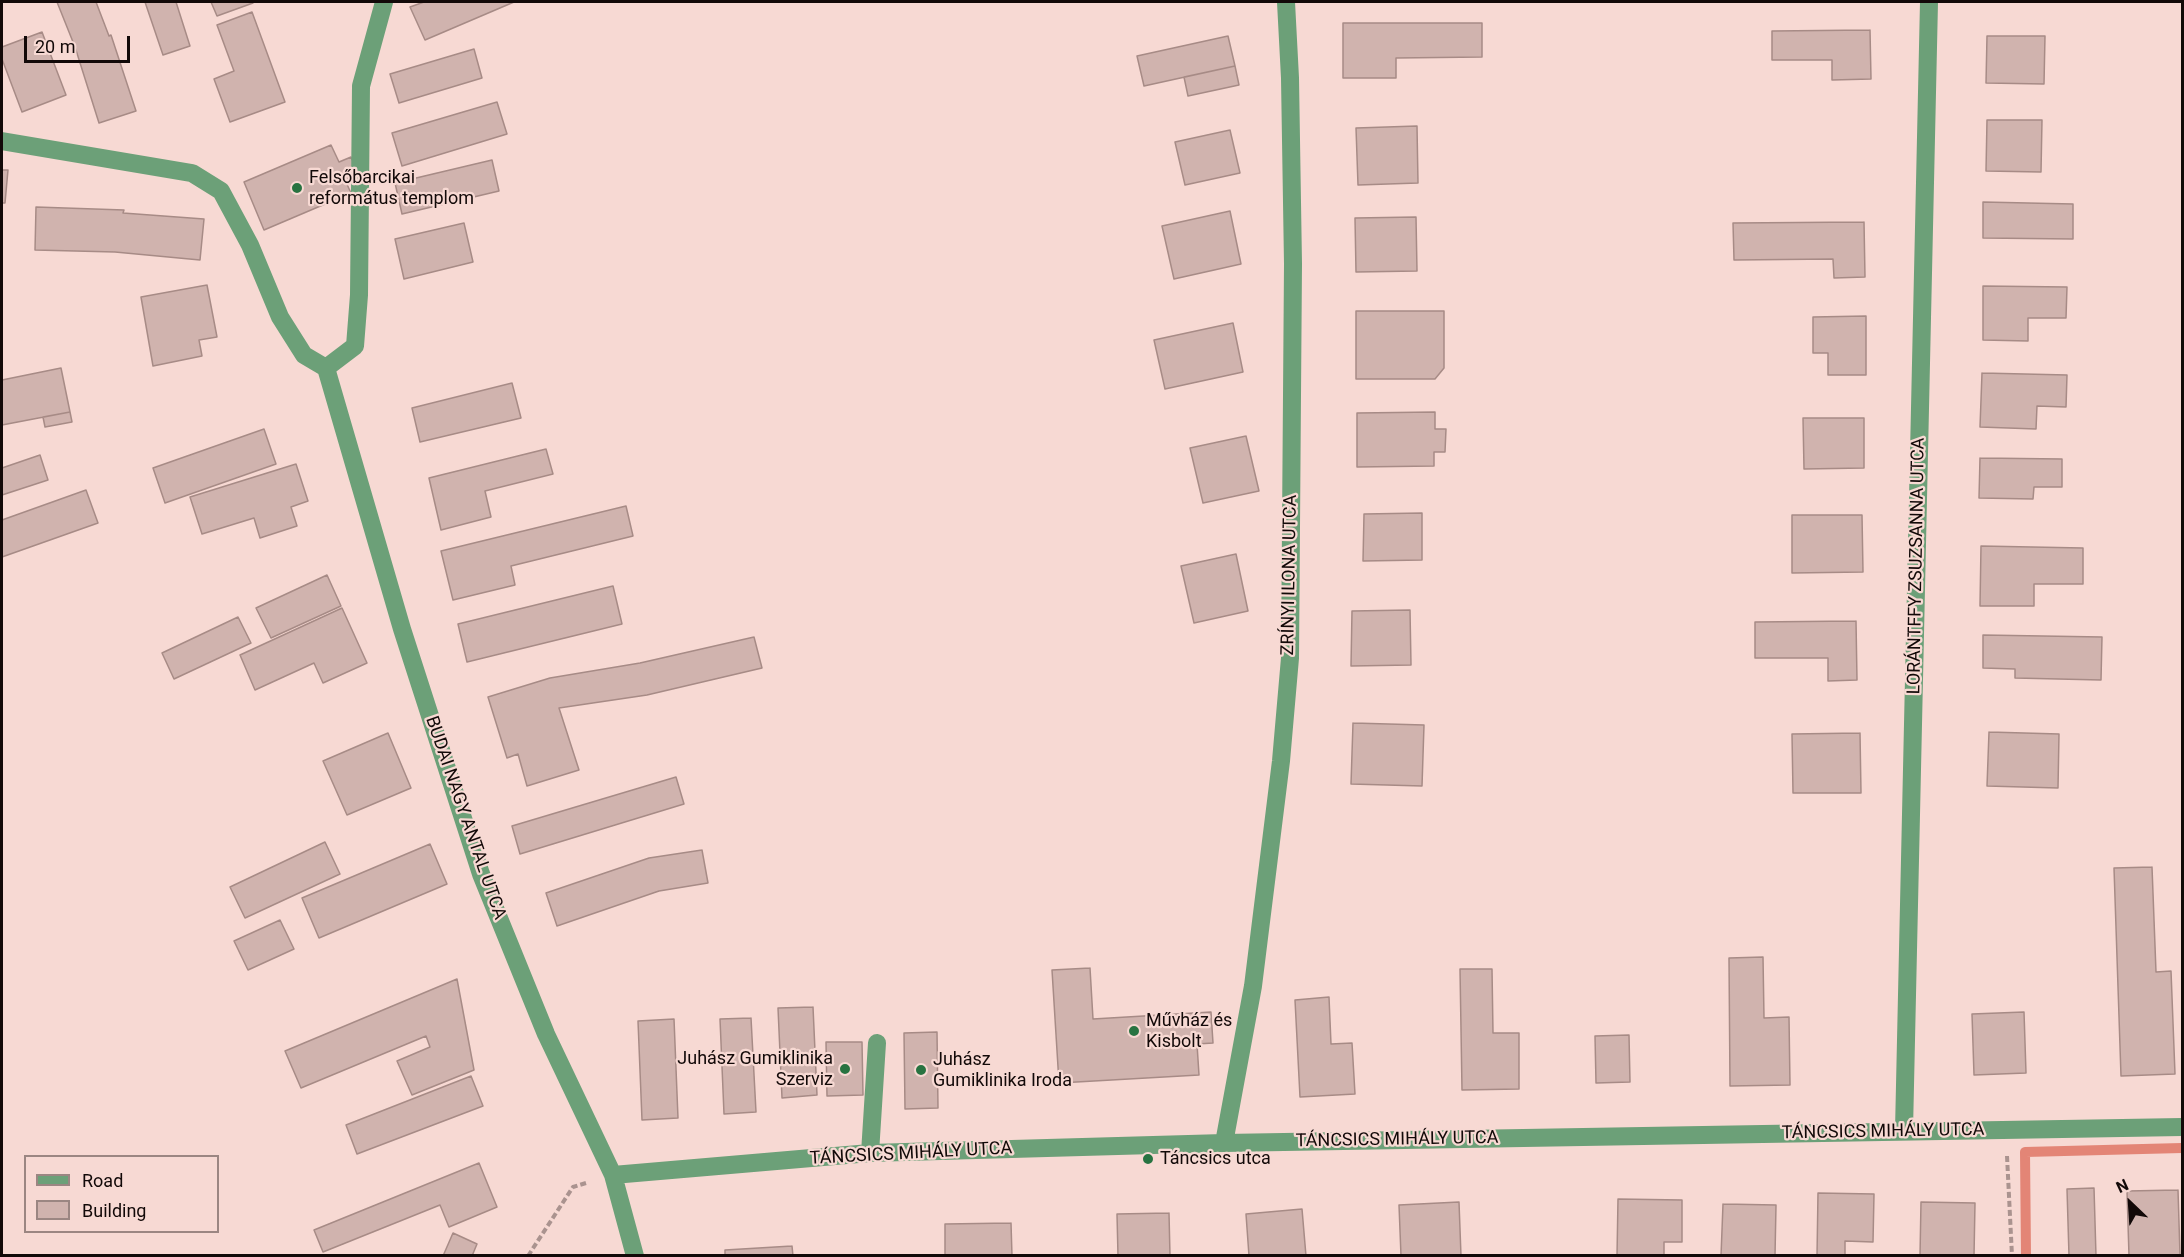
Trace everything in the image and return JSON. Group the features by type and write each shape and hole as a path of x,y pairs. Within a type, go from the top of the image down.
{"street":[{"path":"2,141 192,173 221,191 250,245 280,317 304,355 326,368 355,346 359,296 361,86 384,2"},
{"name":"ZRÍNYI ILONA UTCA","path":"1224,1143 1253,986 1281,760 1290,658 1293,264 1290,78 1286,2"},
{"name":"LORÁNTFFY ZSUZSANNA UTCA","path":"1904,1131 1929,2"},
{"name":"BUDAI NAGY ANTAL UTCA","path":"326,368 402,629 481,874 546,1034 613,1174 635,1256"},
{"path":"870,1153 878,1043"},
{"name":"TÁNCSICS MIHÁLY UTCA","path":"613,1174 870,1153 1224,1143 2182,1127"}],"path":[{"path":"2005,1131 2012,1256"},
{"path":"528,1256 573,1186 613,1174"}],"building":[{"path":"57,2 96,2 109,36 111,35 136,111 99,123 75,47"},
{"path":"145,2 176,2 190,46 163,55"},
{"path":"211,2 252,2 253,3 217,16"},
{"path":"424,2 514,2 425,40 410,7"},
{"path":"252,12 285,102 230,122 214,79 234,71 217,25"},
{"path":"1343,23 1482,23 1482,57 1396,58 1396,78 1343,78"},
{"path":"1870,30 1871,79 1832,80 1832,60 1772,60 1772,31"},
{"path":"42,32 66,95 22,112 2,59 2,47"},
{"path":"1228,36 1235,66 1144,86 1137,56"},
{"path":"1987,36 2045,36 2044,84 1986,83"},
{"path":"474,49 482,78 399,103 390,74"},
{"path":"1235,66 1239,85 1188,96 1184,77"},
{"path":"497,102 507,134 402,166 392,133"},
{"path":"1987,120 2042,120 2041,172 1986,171"},
{"path":"1417,126 1418,183 1358,185 1356,128"},
{"path":"1230,130 1240,173 1185,185 1175,142"},
{"name":"Felsőbarcikai református templom","path":"331,145 339,162 351,157 358,174 345,180 351,193 264,230 244,182"},
{"path":"492,160 499,191 402,214 395,183"},
{"path":"2,170 8,170 5,203 2,203"},
{"path":"1983,202 2073,204 2073,239 1983,238"},
{"path":"36,207 124,210 123,213 204,219 200,260 115,252 35,250"},
{"path":"1230,211 1241,264 1174,279 1162,226"},
{"path":"1416,217 1417,271 1356,272 1355,218"},
{"path":"1864,222 1865,277 1834,278 1833,259 1734,260 1733,223"},
{"path":"464,223 473,262 404,279 395,239"},
{"path":"207,285 217,337 199,340 202,356 153,366 141,297"},
{"path":"1983,286 2067,287 2066,318 2028,318 2028,341 1983,340"},
{"path":"1356,311 1444,311 1444,368 1435,379 1356,379"},
{"path":"1866,316 1866,375 1828,375 1828,353 1813,353 1813,317"},
{"path":"1233,323 1243,372 1165,389 1154,340"},
{"path":"61,368 70,412 2,425 2,380"},
{"path":"1982,373 2067,375 2066,407 2037,406 2036,429 1980,427"},
{"path":"512,383 521,418 420,442 412,408"},
{"path":"70,412 72,422 45,427 43,417"},
{"path":"1435,412 1435,429 1446,429 1445,452 1434,452 1434,466 1357,467 1357,413"},
{"path":"1803,418 1864,418 1864,468 1804,469"},
{"path":"264,429 276,464 165,503 153,468"},
{"path":"1246,436 1259,491 1203,503 1190,448"},
{"path":"546,449 553,474 485,491 491,517 441,530 429,478"},
{"path":"40,455 48,480 2,495 2,468"},
{"path":"1980,458 2062,459 2062,487 2034,487 2033,499 1979,498"},
{"path":"296,464 308,501 291,507 297,526 260,538 254,518 202,534 190,497"},
{"path":"86,490 98,523 2,557 2,520"},
{"path":"626,506 633,536 511,566 515,585 453,600 441,551"},
{"path":"1422,513 1422,560 1363,561 1364,514"},
{"path":"1792,515 1862,515 1863,572 1792,573"},
{"path":"1981,546 2083,548 2083,584 2034,584 2034,606 1980,606"},
{"path":"1236,554 1248,611 1194,623 1181,566"},
{"path":"327,575 341,606 271,638 256,608"},
{"path":"613,586 622,624 467,662 458,624"},
{"path":"342,608 367,663 323,683 314,663 255,690 240,655"},
{"path":"1410,610 1411,665 1351,666 1352,611"},
{"path":"238,617 251,643 174,679 162,653"},
{"path":"1856,621 1857,680 1828,681 1828,658 1755,658 1755,622"},
{"path":"1983,635 2102,637 2101,680 2015,678 2015,669 1983,668"},
{"path":"754,637 762,668 647,695 559,708 579,770 527,786 518,754 507,758 488,697 550,678 640,663"},
{"path":"1353,723 1424,725 1422,786 1351,784"},
{"path":"1989,732 2059,734 2058,788 1987,786"},
{"path":"388,733 411,788 347,815 323,761"},
{"path":"1860,733 1861,793 1793,793 1792,734"},
{"path":"676,777 684,804 520,854 512,826"},
{"path":"325,842 340,874 245,918 230,887"},
{"path":"430,844 447,884 319,938 302,898"},
{"path":"702,850 708,883 659,891 557,926 546,893 649,858"},
{"path":"2152,867 2156,972 2171,971 2175,1074 2121,1076 2114,868"},
{"path":"280,920 294,949 248,970 234,941"},
{"path":"1763,957 1764,1018 1789,1017 1790,1085 1730,1086 1729,958"},
{"name":"Művház és Kisbolt","path":"1090,968 1093,1019 1211,1012 1213,1043 1197,1044 1199,1075 1059,1083 1052,970"},
{"path":"1460,969 1492,969 1493,1033 1519,1033 1519,1089 1462,1090"},
{"path":"457,979 474,1070 412,1095 397,1061 430,1047 426,1036 301,1088 285,1051"},
{"path":"1329,997 1331,1044 1352,1043 1355,1094 1300,1097 1295,1000"},
{"path":"813,1007 817,1095 782,1098 778,1008"},
{"path":"2024,1012 2026,1073 1974,1075 1972,1014"},
{"path":"751,1018 756,1112 724,1114 720,1019"},
{"path":"674,1019 678,1118 642,1120 638,1021"},
{"name":"Juhász Gumiklinika Iroda","path":"937,1032 938,1108 905,1109 904,1033"},
{"path":"1629,1035 1630,1082 1596,1083 1595,1036"},
{"name":"Juhász Gumiklinika Szerviz","path":"826,1042 862,1042 863,1095 827,1096"},
{"path":"471,1076 483,1106 357,1154 346,1125"},
{"path":"479,1163 497,1207 449,1227 440,1205 323,1252 314,1230"},
{"path":"2094,1188 2096,1256 2069,1256 2067,1189"},
{"path":"2178,1190 2180,1255 2129,1256 2127,1191"},
{"path":"1818,1193 1874,1194 1873,1242 1845,1241 1845,1256 1817,1256"},
{"path":"1618,1199 1682,1200 1682,1242 1664,1242 1664,1256 1617,1256"},
{"path":"1459,1202 1461,1256 1401,1256 1399,1205"},
{"path":"1921,1202 1975,1203 1974,1256 1920,1256"},
{"path":"1723,1204 1776,1205 1775,1256 1721,1256"},
{"path":"1302,1209 1306,1256 1249,1256 1246,1214"},
{"path":"1169,1213 1170,1256 1118,1256 1117,1214"},
{"path":"1011,1223 1012,1256 945,1256 945,1224"},
{"path":"453,1233 477,1244 472,1256 443,1256"},
{"path":"792,1246 793,1256 725,1256 725,1250"}],"waterway":[{"path":"2026,1256 2025,1152 2182,1148"}],"place":[{"name":"Felsőbarcikai református templom","path":"297,188"},
{"name":"Művház és Kisbolt","path":"1134,1031"},
{"name":"Juhász Gumiklinika Szerviz","path":"845,1069"},
{"name":"Juhász Gumiklinika Iroda","path":"921,1070"},
{"name":"Táncsics utca","path":"1148,1159"}]}
